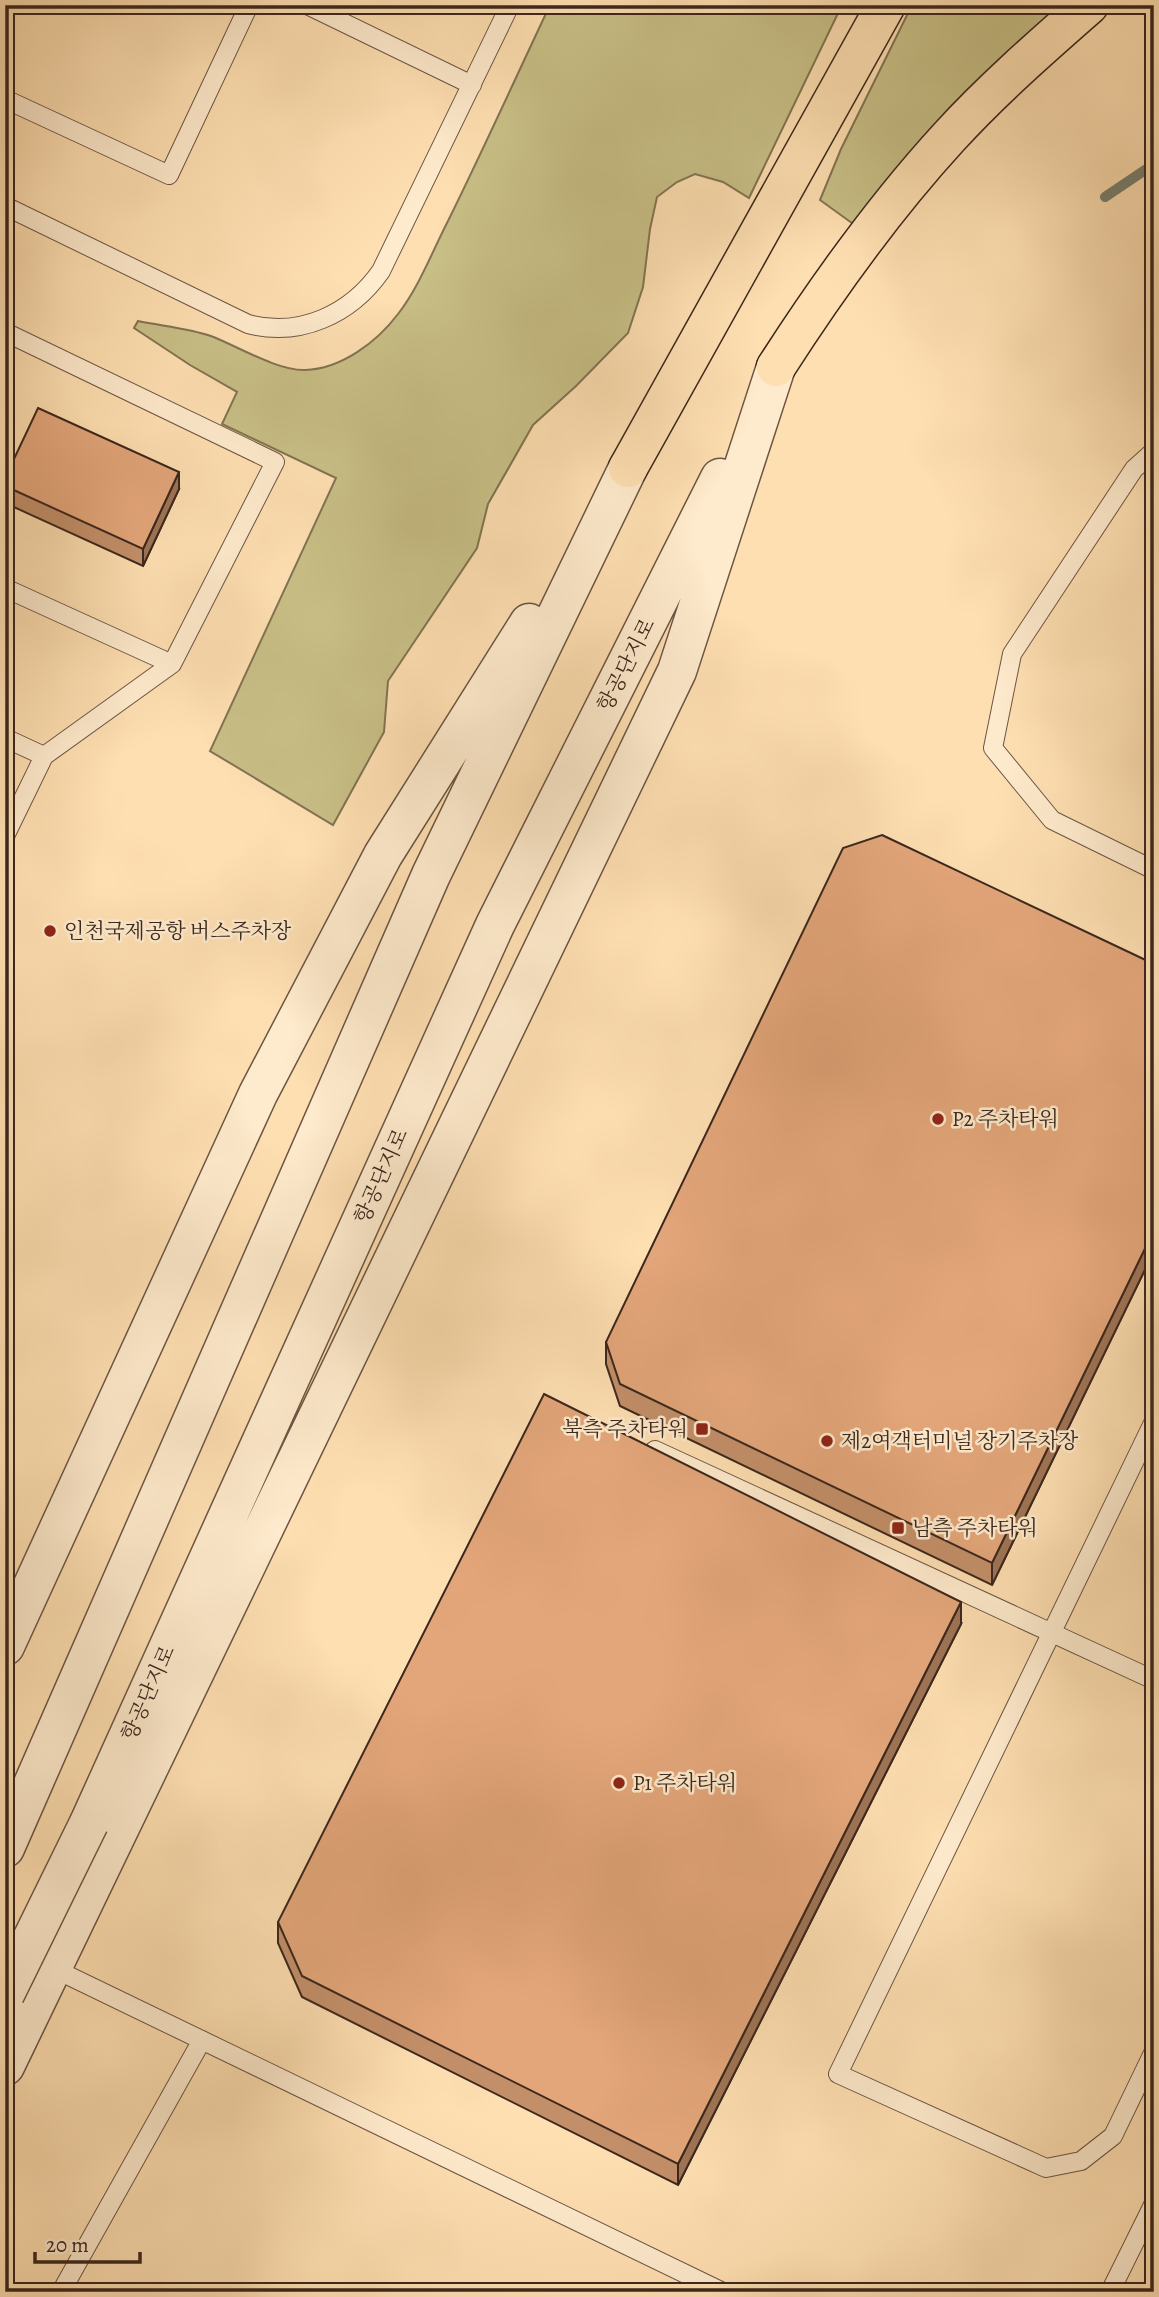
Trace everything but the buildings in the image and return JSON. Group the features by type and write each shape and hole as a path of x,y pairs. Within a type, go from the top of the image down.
{"highway":[{"path":"628,468 886,5"},
{"path":"776,367 859,245 949,137 1018,67 1089,5"}],"street":[{"path":"5,2066 677,671 776,367"},
{"name":"항공단지로","path":"5,1994 89,1822 495,925 776,367"},
{"path":"5,1646 258,1094 377,867 628,468"},
{"path":"5,1848 431,875 628,468"}],"lane":[{"path":"5,99 169,175 249,5"},
{"path":"307,5 472,85"},
{"path":"5,206 248,324 276,328 303,324 336,314 372,284 381,271 510,5"},
{"path":"5,332 275,461 172,664 44,756 5,836"},
{"path":"1154,451 1134,468 1012,654 993,748 1052,820 1154,870"},
{"path":"5,588 172,664"},
{"path":"5,738 44,756"},
{"path":"1154,1421 838,2074 1046,2168 1081,2161 1113,2136 1154,2051"},
{"path":"640,1444 1154,1680"},
{"path":"5,1945 723,2292"},
{"path":"61,2292 202,2040"},
{"path":"1110,2292 1154,2203"}],"shaded area":[{"path":"550,5 842,5 749,198 723,182 695,174 677,182 657,197 643,287 628,333 533,425 488,504 477,548 388,681 384,732 333,825 210,751 336,478 222,424 237,392 134,328 138,321 193,331 283,367 305,370 332,365 369,344 406,304 419,281"},
{"path":"912,5 1079,5 856,226 820,200 841,149"}],"waterway":[{"path":"1105,197 1154,164"}],"place":[{"name":"인천국제공항 버스주차장","path":"50,931"},
{"name":"P2 주차타워","path":"938,1119"},
{"name":"북측 주차타워","path":"702,1429"},
{"name":"제2여객터미널 장기주차장","path":"827,1441"},
{"name":"남측 주차타워","path":"898,1528"},
{"name":"P1 주차타워","path":"619,1783"}]}
